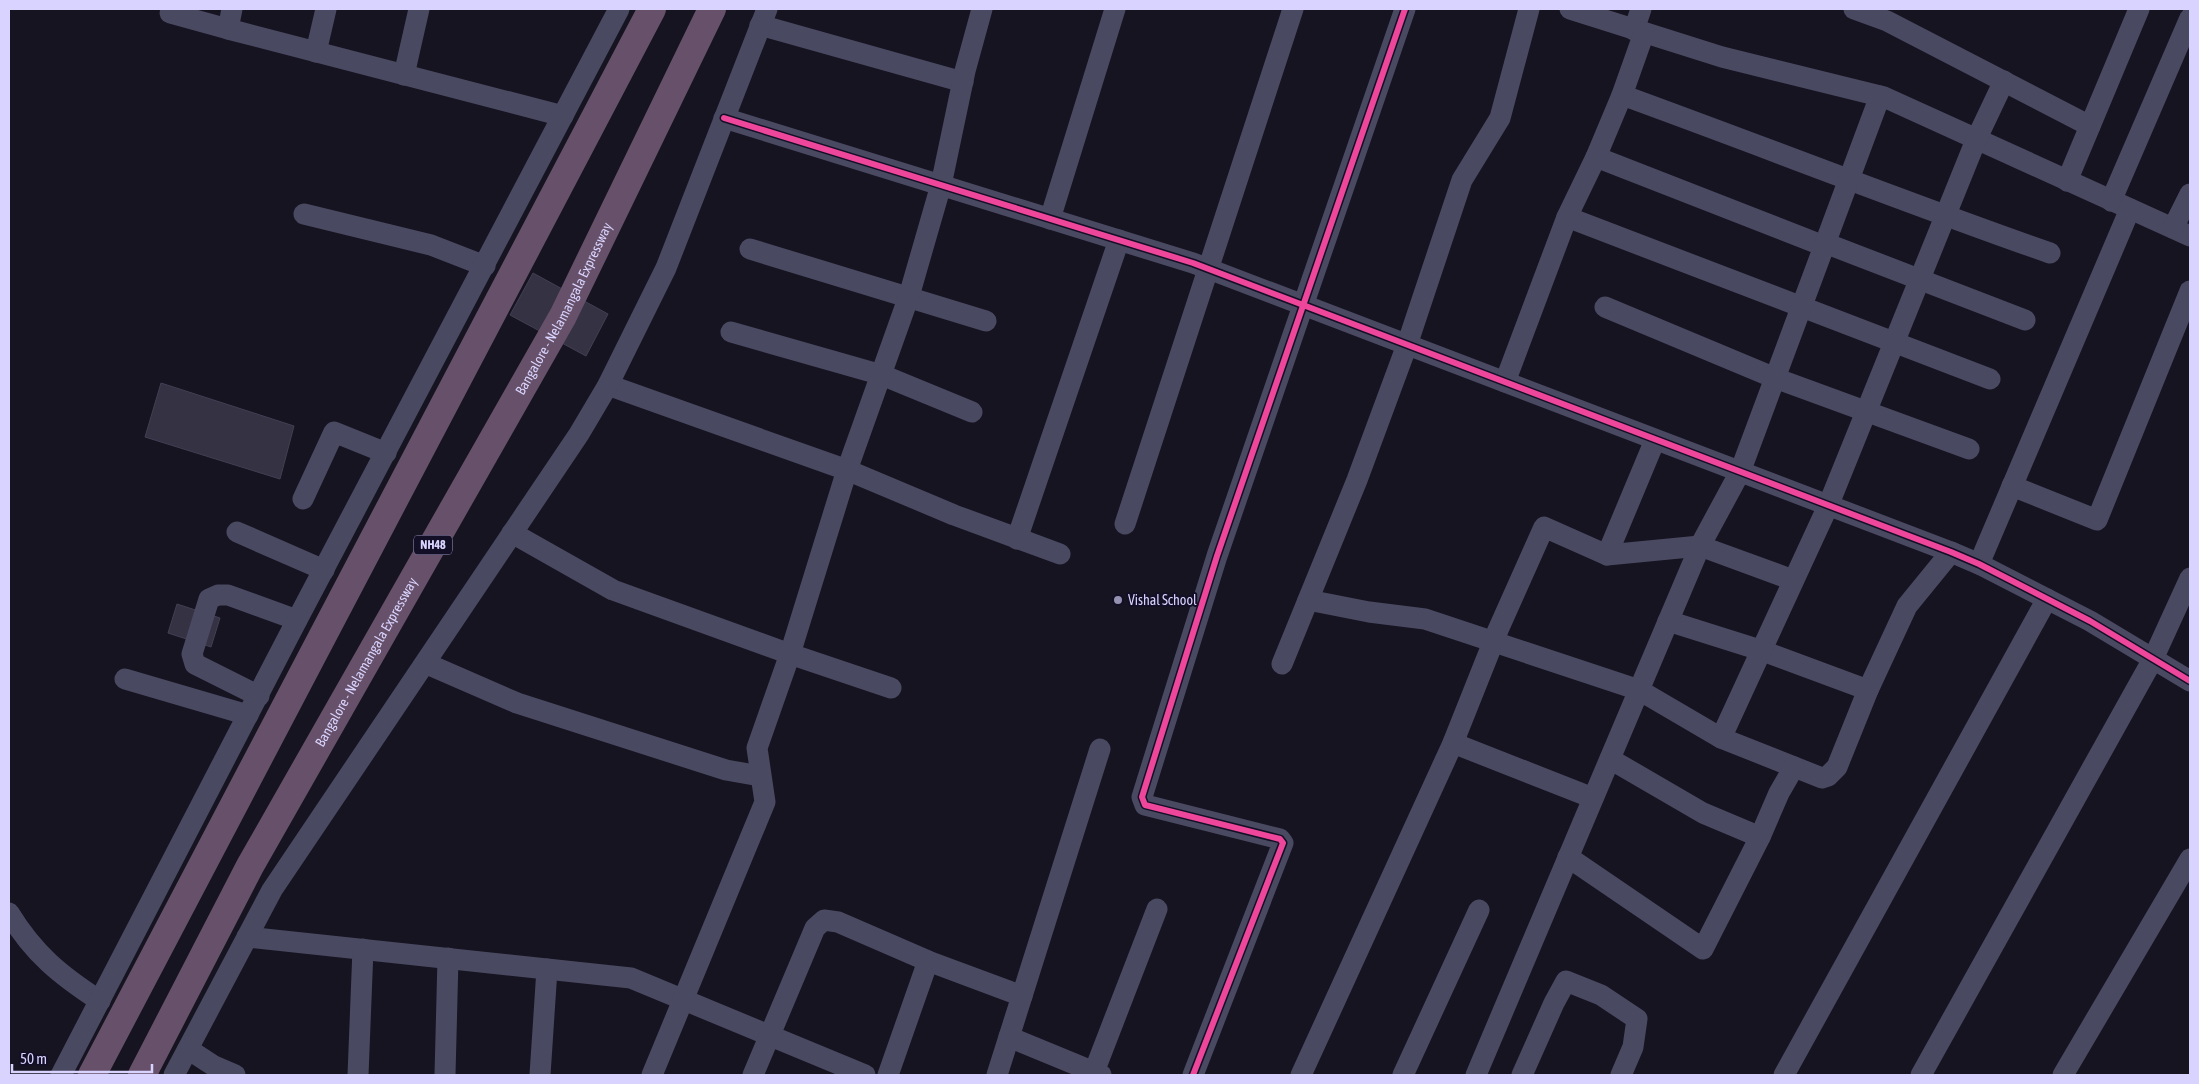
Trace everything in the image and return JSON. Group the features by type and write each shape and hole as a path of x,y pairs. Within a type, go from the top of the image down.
{"highway":[{"path":"92,1075 652,9"},
{"name":"Bangalore - Nelamangala Expressway","path":"142,1075 250,866 563,316 712,9"}],"street":[{"path":"316,52 326,9"},
{"path":"404,75 419,9"},
{"path":"61,1075 297,620 619,9"},
{"path":"652,1075 765,802 757,748 790,654 847,470 909,296 941,185 963,82 982,9"},
{"path":"1050,219 1115,9"},
{"path":"1125,524 1293,9"},
{"path":"1194,1075 1283,844 1280,839 1145,805 1142,797 1217,556 1404,9"},
{"path":"1282,664 1357,480 1407,345 1462,180 1500,118 1529,9"},
{"path":"1570,9 1722,57 1880,96 2182,232 2190,194"},
{"path":"1505,382 1567,217 1596,157 1622,95 1639,31 1641,9"},
{"path":"1854,9 1887,21 2090,126"},
{"path":"2067,181 2139,9"},
{"path":"170,13 230,19 316,52 563,116"},
{"path":"174,1075 272,890 579,434 608,385 666,268 763,17 963,82"},
{"path":"1979,564 2012,486 2190,18"},
{"path":"1721,738 1828,506 1976,140 2004,81"},
{"path":"1622,95 2050,253"},
{"path":"1476,1075 1700,546 1740,472 1880,96"},
{"path":"724,118 1209,270 1951,552 1979,564 2090,621 2190,681"},
{"path":"1596,157 1920,278 2025,320"},
{"path":"304,214 431,246 485,266"},
{"path":"1567,217 1990,379"},
{"path":"1017,539 1118,240"},
{"path":"750,249 986,321"},
{"path":"2012,486 2097,520 2190,291"},
{"path":"1605,307 1775,378 1866,413 1969,449"},
{"path":"731,332 882,375 972,412"},
{"path":"608,385 847,470 954,515 1060,554"},
{"path":"303,499 334,432 386,453"},
{"path":"1607,555 1655,440"},
{"path":"1301,1075 1453,743 1494,641 1544,527 1607,555 1700,546 1793,580"},
{"path":"237,532 324,570"},
{"path":"512,533 613,590 790,654 891,688"},
{"path":"1308,600 1369,612 1425,619 1639,690 1721,738 1822,778 1828,776 1837,767 1868,690 1907,606 1951,552"},
{"path":"1921,1075 2153,658 2190,578"},
{"path":"259,696 195,664 192,654 209,599 218,595 228,595 297,620"},
{"path":"1784,1075 2047,599"},
{"path":"1668,621 1760,650 1868,690"},
{"path":"425,663 517,703 726,770 760,776"},
{"path":"125,679 248,715"},
{"path":"1453,743 1593,798"},
{"path":"997,1075 1100,748"},
{"path":"1610,759 1703,813 1760,837"},
{"path":"1568,857 1703,948 1760,837 1779,793 1794,767"},
{"path":"2063,1075 2190,859"},
{"path":"1009,1037 1098,1074 1157,910"},
{"path":"1403,1075 1478,910"},
{"path":"9,913 19,930 41,956 66,980 100,1001"},
{"path":"753,1075 815,928 824,920 838,922 928,961 1022,996"},
{"path":"247,937 631,978 865,1075"},
{"path":"358,1075 363,949"},
{"path":"445,1075 448,958"},
{"path":"888,1075 928,961"},
{"path":"540,1075 547,969"},
{"path":"1522,1075 1554,1003 1566,981 1601,995 1637,1019 1633,1047 1621,1075"},
{"path":"188,1049 214,1066 235,1075"}],"building":[{"path":"533,273 608,314 586,356 510,315"},
{"path":"161,383 294,426 280,479 145,437"},
{"path":"177,604 220,618 211,647 168,633"}],"cycle path":[{"path":"1193,1075 1283,843 1280,839 1145,805 1142,797 1217,556 1405,9"},
{"path":"724,118 1193,263 1951,552 1979,564 2090,621 2190,681"}],"place":[{"name":"Vishal School","path":"1118,600"}]}
